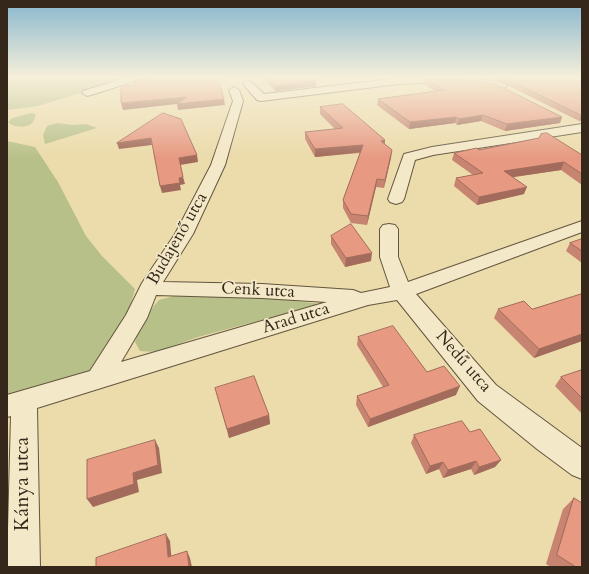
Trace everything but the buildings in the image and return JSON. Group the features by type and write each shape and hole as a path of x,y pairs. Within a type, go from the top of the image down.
{"street":[{"name":"Budajenő utca","path":"97,380 136,318 149,288 184,234 218,166 237,105"},
{"path":"567,121 581,128"},
{"path":"396,199 409,157 432,150 581,128"},
{"name":"Arad utca","path":"15,404 367,298 402,292 582,226"},
{"name":"Nedű utca","path":"389,229 390,257 402,292 488,392 547,440 582,465"},
{"name":"Cenk utca","path":"149,288 262,291 367,298"},
{"name":"Kánya utca","path":"15,404 22,567"}],"green space":[{"path":"7,105 42,105 38,106 7,110"},
{"path":"31,113 36,114 32,123 29,125 23,127 16,126 8,122 12,118"},
{"path":"57,123 72,125 86,124 97,128 45,144 43,135 47,126"},
{"path":"7,141 35,147 58,182 86,236 102,256 135,289 128,314 89,375 7,398"},
{"path":"177,295 255,296 321,304 198,337 157,352 140,351 135,342 142,320 159,300"}]}
